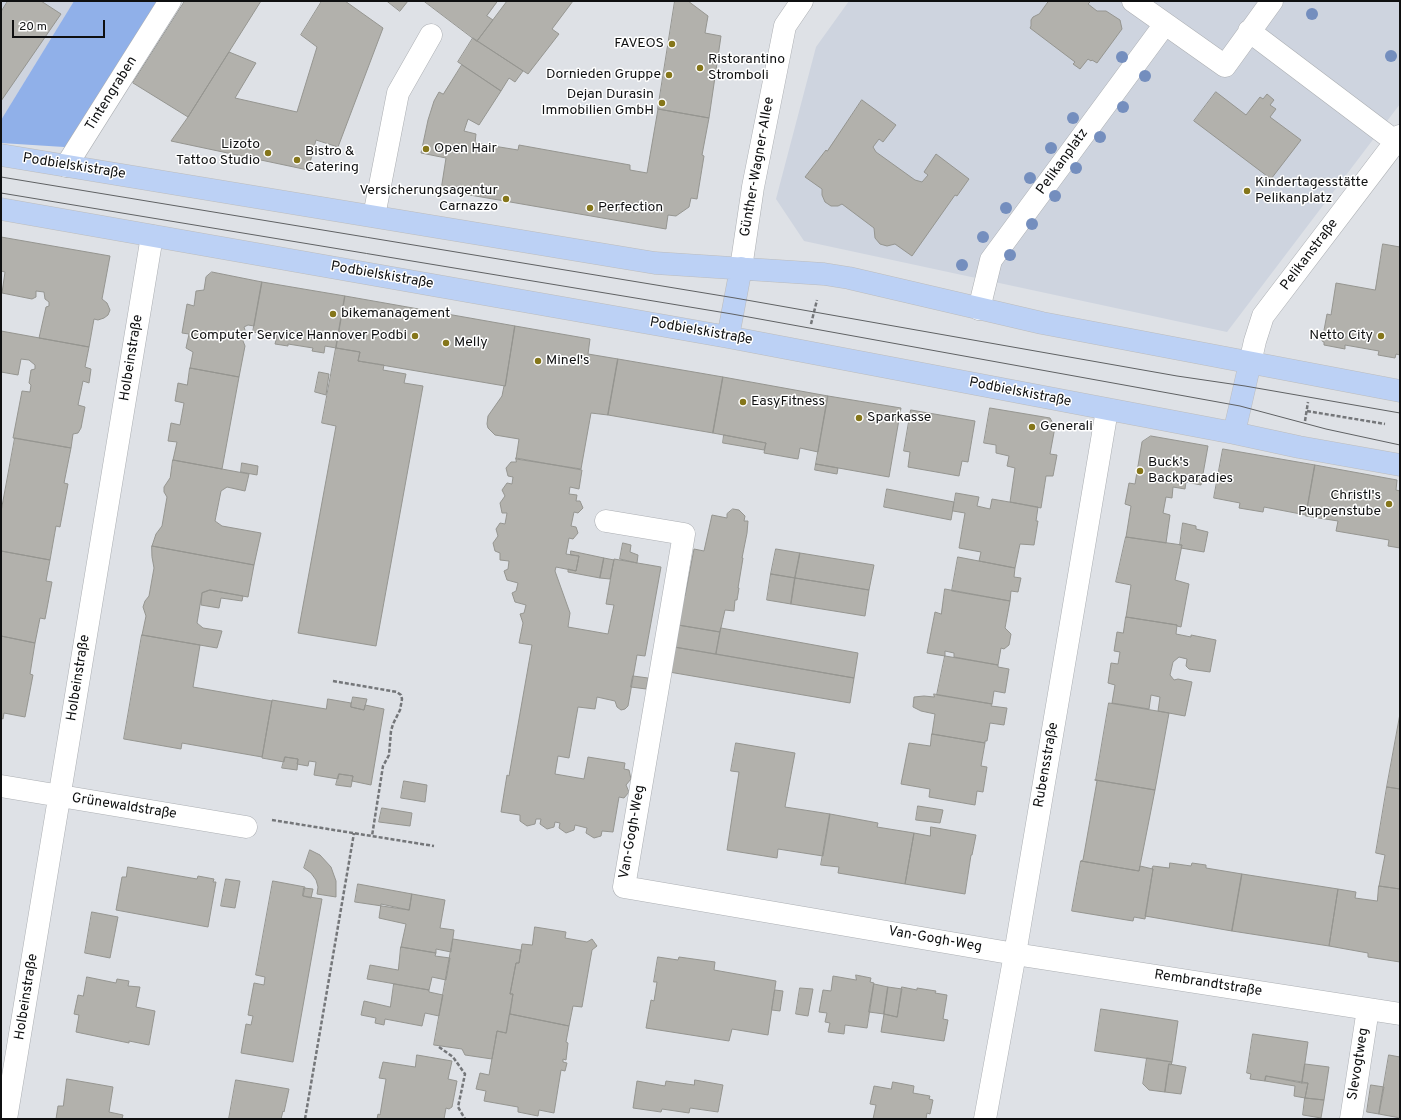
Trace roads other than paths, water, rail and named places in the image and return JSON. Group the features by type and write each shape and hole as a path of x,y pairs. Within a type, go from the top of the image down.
{"main road":[{"name":"Podbielskistraße","path":"1,155 655,262 824,274 849,278 1042,323 1400,392"},
{"name":"Podbielskistraße","path":"1,209 728,337 1234,433 1299,447 1400,465"},
{"path":"728,337 741,268"},
{"path":"1234,433 1250,363"}],"street":[{"name":"Tintengraben","path":"66,166 170,1"},
{"name":"Günther-Wagner-Allee","path":"741,268 753,187 785,26 802,1"},
{"path":"1133,1 1225,66 1272,1"},
{"name":"Pelikanplatz","path":"979,309 991,260 1165,24"},
{"path":"1250,31 1398,139"},
{"path":"374,216 398,93 431,35"},
{"name":"Pelikanstraße","path":"1250,363 1263,316 1398,139"},
{"name":"Holbeinstraße","path":"6,1119 152,236"},
{"name":"Rubensstraße","path":"985,1119 1015,954 1107,410"},
{"name":"Van-Gogh-Weg","path":"606,521 684,534 624,887 1015,954"},
{"name":"Grünewaldstraße","path":"1,786 246,827"},
{"name":"Rembrandtstraße","path":"1015,954 1400,1014"},
{"name":"Slevogtweg","path":"1351,1119 1368,1009"}],"tram line":[{"path":"1,177 735,298 1177,376 1245,386 1400,413"},
{"path":"1,193 732,314 1240,406 1326,429 1400,445"}],"place":[{"name":"FAVEOS","path":"672,44"},
{"name":"Ristorantino Stromboli","path":"700,68"},
{"name":"Dornieden Gruppe","path":"669,75"},
{"name":"Dejan Durasin Immobilien GmbH","path":"662,103"},
{"name":"Open Hair","path":"426,149"},
{"name":"Lizoto Tattoo Studio","path":"268,153"},
{"name":"Bistro & Catering","path":"297,160"},
{"name":"Kindertagesstätte Pelikanplatz","path":"1247,191"},
{"name":"Versicherungsagentur Carnazzo","path":"506,199"},
{"name":"Perfection","path":"590,208"},
{"name":"bikemanagement","path":"333,314"},
{"name":"Computer Service Hannover Podbi","path":"415,336"},
{"name":"Netto City","path":"1381,336"},
{"name":"Melly","path":"446,343"},
{"name":"Minel's","path":"538,361"},
{"name":"EasyFitness","path":"743,402"},
{"name":"Sparkasse","path":"859,418"},
{"name":"Generali","path":"1032,427"},
{"name":"Buck's Backparadies","path":"1140,471"},
{"name":"Christl's Puppenstube","path":"1389,504"}]}
